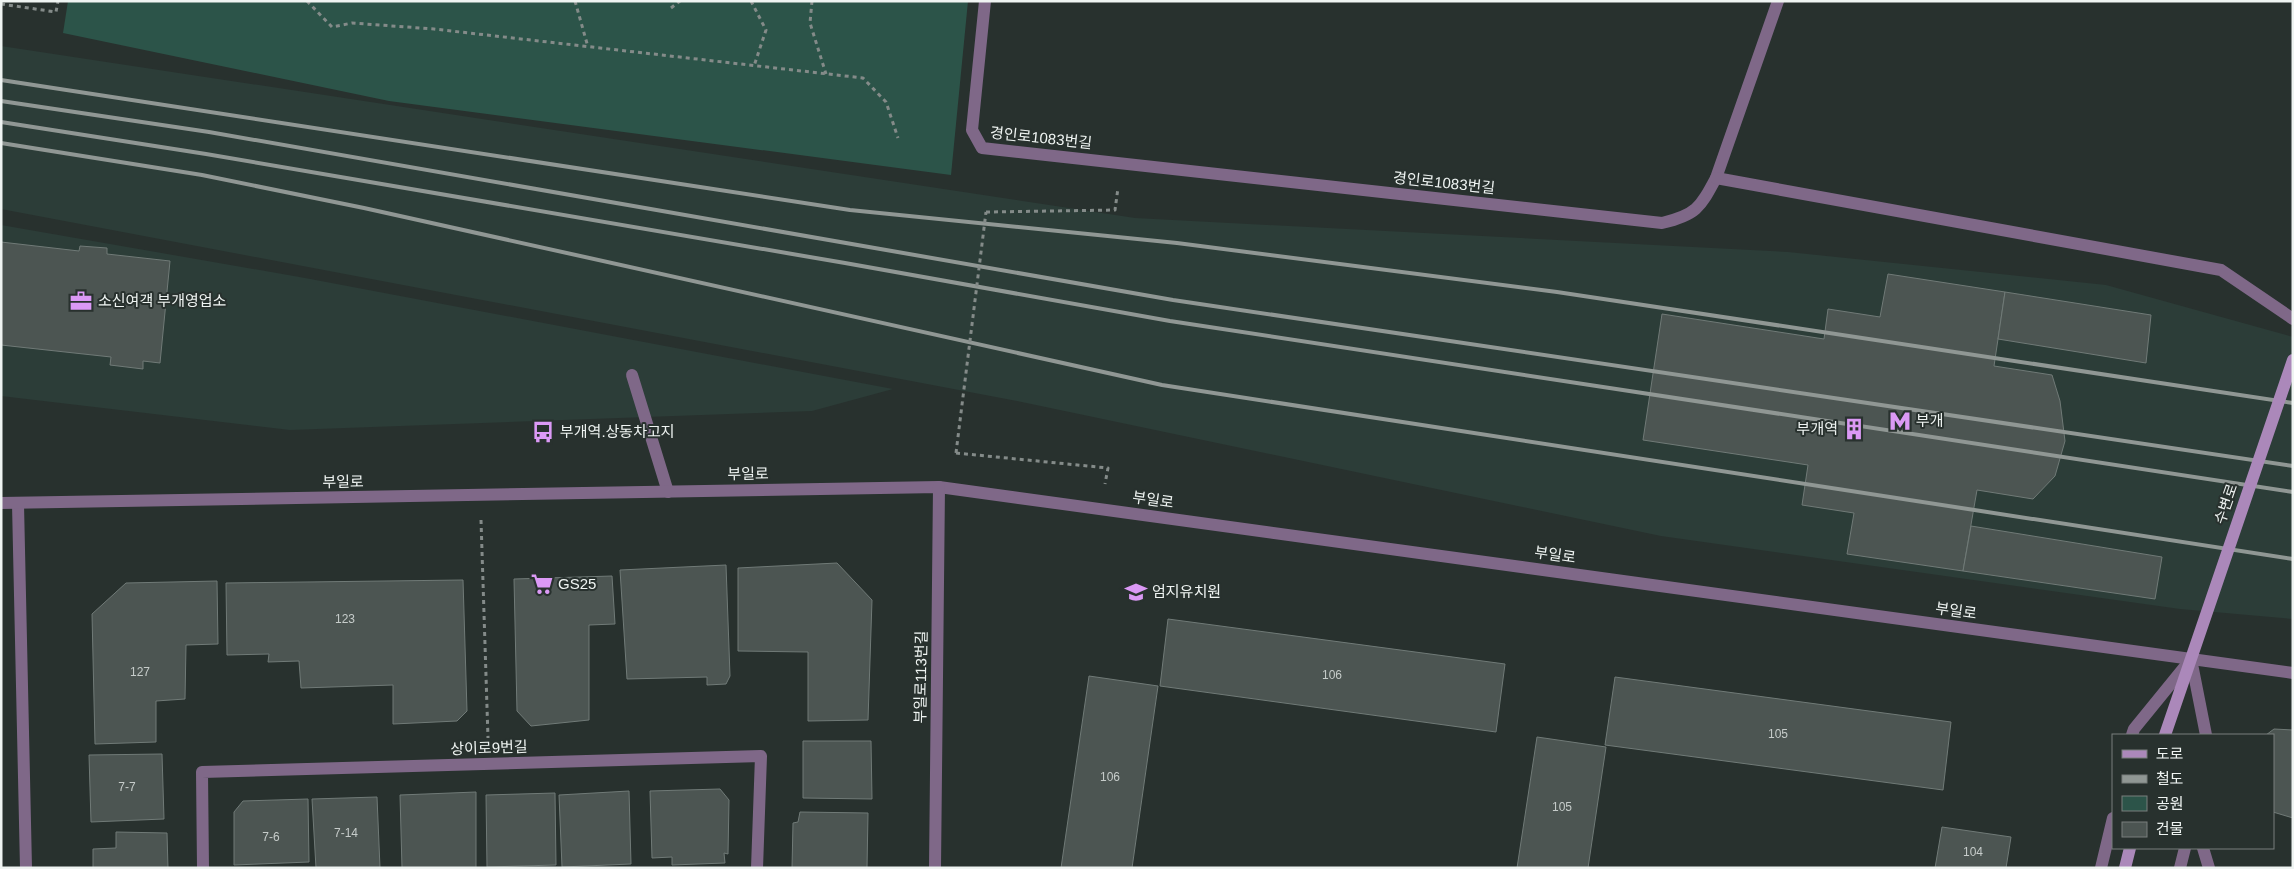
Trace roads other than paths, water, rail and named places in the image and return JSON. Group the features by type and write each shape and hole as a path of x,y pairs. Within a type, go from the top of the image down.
{"main road":[{"name":"수변로","path":"2164,734 2293,360"},
{"path":"2125,868 2130,849"}],"street":[{"name":"경인로1083번길","path":"985,1 972,130 982,148 1662,223 1685,218 1703,203 1716,178 1778,1"},
{"path":"1716,178 2221,270 2293,319"},
{"path":"632,376 668,492"},
{"name":"부일로","path":"1,503 480,496 939,486 2293,673"},
{"name":"부일로113번길","path":"934,868 939,486"},
{"path":"18,504 26,868"},
{"path":"2132,734 2134,729 2191,659"},
{"path":"2191,659 2206,734"},
{"name":"상이로9번길","path":"203,868 202,772 761,756 757,868"},
{"path":"2101,868 2112,822"},
{"path":"2180,868 2185,849"},
{"path":"2203,849 2209,868"}],"railway":[{"path":"1,80 850,210 1177,243 1557,292 2293,403"},
{"path":"1,101 209,132 1173,300 2293,466"},
{"path":"1,122 206,154 845,263 1170,321 2293,492"},
{"path":"1,143 202,175 364,208 1162,385 2293,559"}],"place":[{"name":"소신여객 부개영업소","path":"81,301"},
{"name":"부개","path":"1900,421"},
{"name":"부개역","path":"1854,429"},
{"name":"부개역.상동차고지","path":"543,432"},
{"name":"GS25","path":"542,584"},
{"name":"엄지유치원","path":"1136,592"}]}
